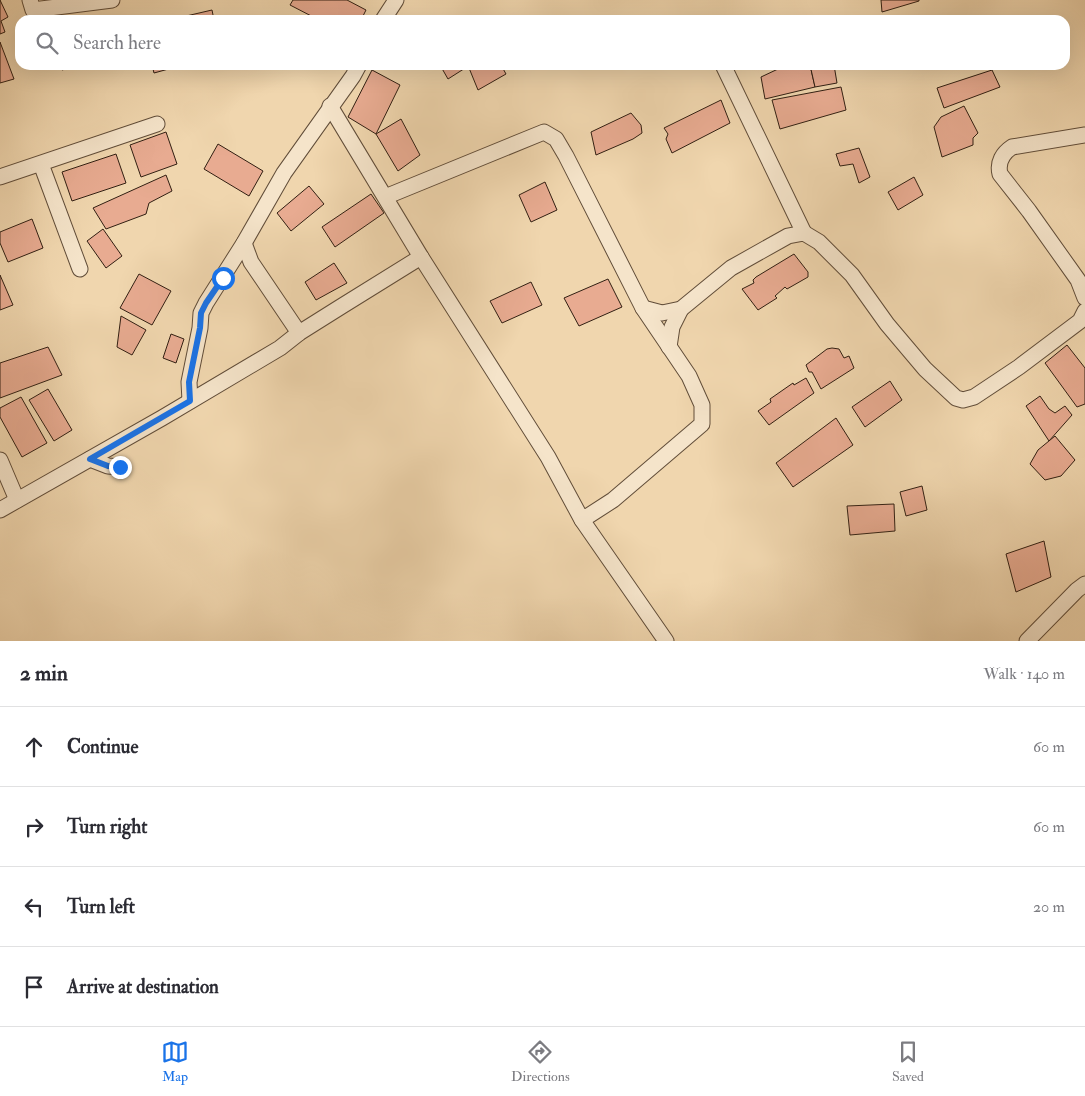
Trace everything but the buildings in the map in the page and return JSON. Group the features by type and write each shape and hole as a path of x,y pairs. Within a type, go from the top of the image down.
{"street":[{"path":"30,0 33,10 112,0"},
{"path":"386,15 396,0"},
{"path":"190,401 189,382 200,328 201,313 206,303 244,243 284,173 356,70"},
{"path":"725,70 804,233 819,242 852,275 887,324 925,368 956,398 963,400 974,397 1019,367 1080,321 1085,311"},
{"path":"330,106 421,257 548,457 582,520 666,641"},
{"path":"0,177 157,124"},
{"path":"385,197 544,132 556,139 643,308 689,376 702,405 702,424 613,500 582,520"},
{"path":"1085,135 1012,147 1005,152 998,167 1000,174 1078,280 1085,298"},
{"path":"41,164 80,269"},
{"path":"669,346 672,327 681,309 731,268 788,236 804,233"},
{"path":"244,243 251,262 299,333"},
{"path":"0,510 280,348 299,333 421,257"},
{"path":"643,308 662,313 681,309"},
{"path":"90,459 108,466 120,467"},
{"path":"0,460 17,500"},
{"path":"1028,641 1085,584"}],"route":[{"path":"120,467 108,466 90,459 190,401 189,382 200,328 201,313 223,278"}]}
